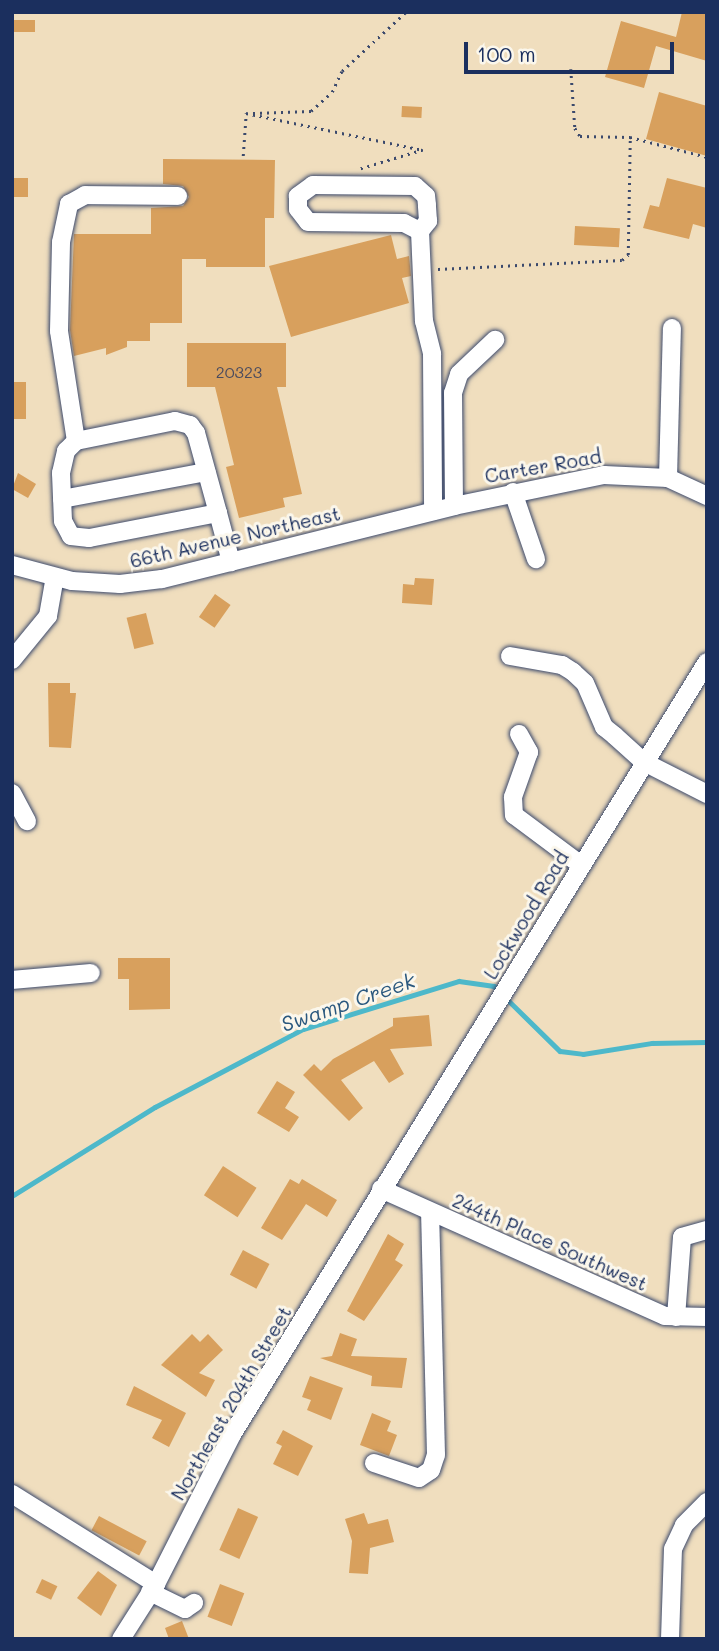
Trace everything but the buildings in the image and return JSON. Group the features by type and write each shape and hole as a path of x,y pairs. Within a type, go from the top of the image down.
{"street":[{"path":"420,232 404,223 308,222 298,209 301,191 313,185 334,184 415,186 426,196 428,221 420,232 425,269 425,321 432,354 430,512"},
{"path":"76,441 59,331 61,242 69,204 85,195 178,196"},
{"path":"668,478 672,328"},
{"path":"454,506 453,393 459,374 495,340"},
{"path":"218,513 89,538 71,536 63,521 66,451 76,441 175,421 190,425 196,433 206,472 218,513 231,562"},
{"path":"62,499 206,472"},
{"name":"Carter Road","path":"430,512 513,492 604,475 668,478 707,496"},
{"path":"513,492 536,559"},
{"name":"66th Avenue Northeast","path":"12,565 55,578 120,584 162,579 430,512"},
{"path":"12,660 48,616 55,578"},
{"path":"510,656 562,664 585,684 604,727 644,762 707,794"},
{"name":"Lockwood Road","path":"381,1189 707,663"},
{"path":"519,733 529,751 513,796 514,815 518,822 581,865"},
{"path":"12,793 27,821"},
{"path":"12,980 91,972"},
{"name":"244th Place Southwest","path":"381,1189 676,1317 707,1318"},
{"name":"Northeast 204th Street","path":"121,1639 153,1588 233,1433 381,1189"},
{"path":"374,1463 412,1479 425,1475 436,1455 432,1434 430,1212"},
{"path":"676,1317 682,1237 707,1230"},
{"path":"12,1493 185,1609 194,1603"},
{"path":"670,1639 673,1549 684,1525 707,1502"}],"path":[{"path":"246,113 311,111 332,92 342,71 406,12"},
{"path":"571,69 577,133 630,137 707,158"},
{"path":"243,156 246,113"},
{"path":"246,113 423,150 335,176 334,184"},
{"path":"425,269 622,260 628,256 630,137"}],"waterway":[{"name":"Swamp Creek","path":"12,1196 155,1107 303,1029 459,981 494,986 500,992"},
{"name":"Swamp Creek","path":"507,999 560,1051 583,1054 652,1043 707,1042"}]}
